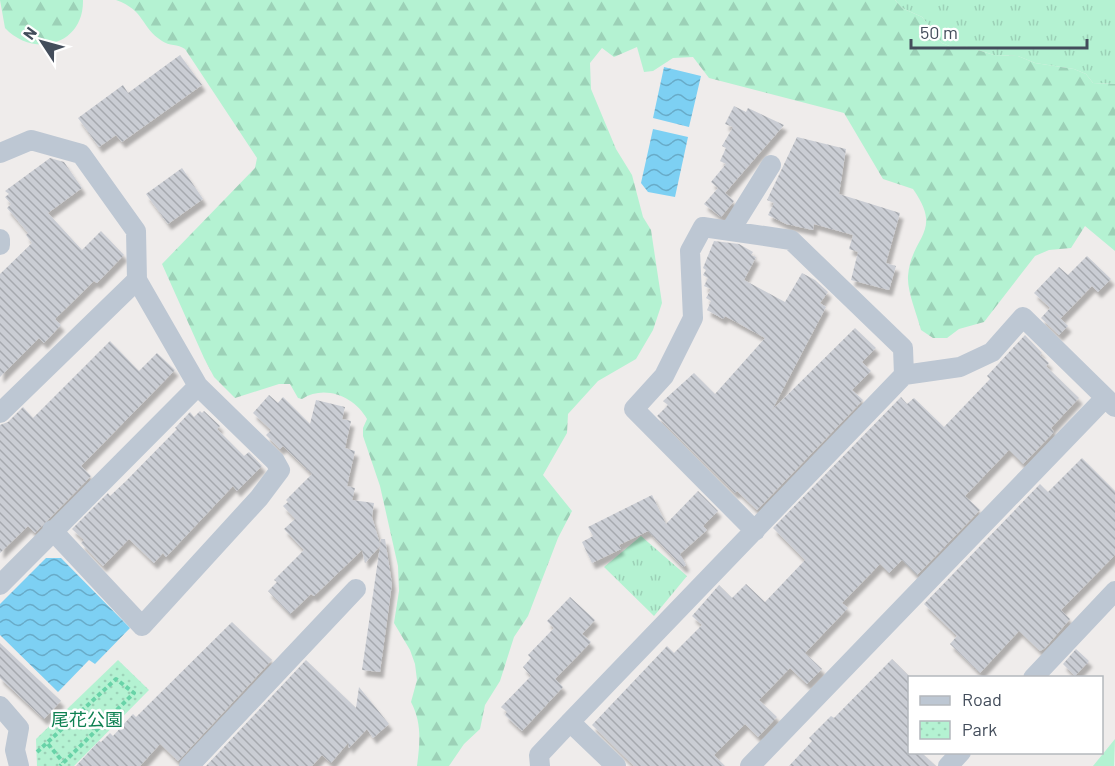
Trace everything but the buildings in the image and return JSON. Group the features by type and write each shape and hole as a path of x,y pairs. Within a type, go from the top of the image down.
{"street":[{"path":"0,153 32,140 81,154 136,231 137,280 198,386 275,461 280,470 260,498 142,626 52,530"},
{"path":"730,231 771,165"},
{"path":"755,531 634,410 664,376 693,318 690,251 703,227 790,240 903,348 904,375"},
{"path":"0,239 0,244"},
{"path":"0,413 137,280"},
{"path":"540,766 539,755 904,375 960,367 992,352 1023,318 1110,402 750,766"},
{"path":"0,585 52,530 198,386"},
{"path":"189,766 356,589"},
{"path":"1035,676 1115,591"},
{"path":"0,706 19,728 15,750 19,766"},
{"path":"570,722 616,766"},
{"path":"948,766 960,754"}],"path":[{"path":"19,766 48,744 116,679 134,693 62,764 48,744"}],"green space":[{"path":"0,0 83,0 81,16 75,28 66,37 42,44 29,43 16,37 5,28"},
{"path":"116,0 895,0 902,8 922,17 942,43 952,47 965,46 994,55 1018,56 1035,63 1074,69 1086,74 1093,83 1115,84 1115,251 1085,226 1071,248 1049,250 1035,256 984,322 959,329 947,338 933,338 921,330 908,282 910,263 926,225 922,204 913,189 883,179 844,113 709,78 693,57 673,58 653,71 644,72 637,47 614,57 602,48 590,63 591,89 616,149 632,175 643,217 651,230 662,303 653,330 636,359 598,381 568,414 567,433 543,475 572,511 558,538 528,616 514,637 500,681 485,705 480,729 464,744 449,766 417,766 419,733 417,717 411,702 417,680 415,664 410,650 394,623 399,591 398,566 380,486 363,436 363,428 367,419 355,404 339,395 320,393 302,399 298,398 290,384 279,384 235,398 214,377 162,264 255,168 257,158 185,49 162,41 155,36 133,9"},
{"path":"895,0 1115,0 1115,84 1093,83 1086,74 1074,69 1035,63 1018,56 994,55 965,46 952,47 942,43 922,17 902,8"},
{"path":"641,536 687,576 654,616 604,567"},
{"name":"尾花公園","path":"118,660 149,690 74,766 37,766 36,739"},
{"path":"1115,739 1114,766 1093,766"}],"water":[{"path":"664,67 701,76 689,127 653,118"},
{"path":"653,129 688,137 675,197 648,192 641,183"},
{"path":"46,558 61,558 130,628 95,664 89,660 58,692 0,635 0,604"}]}
